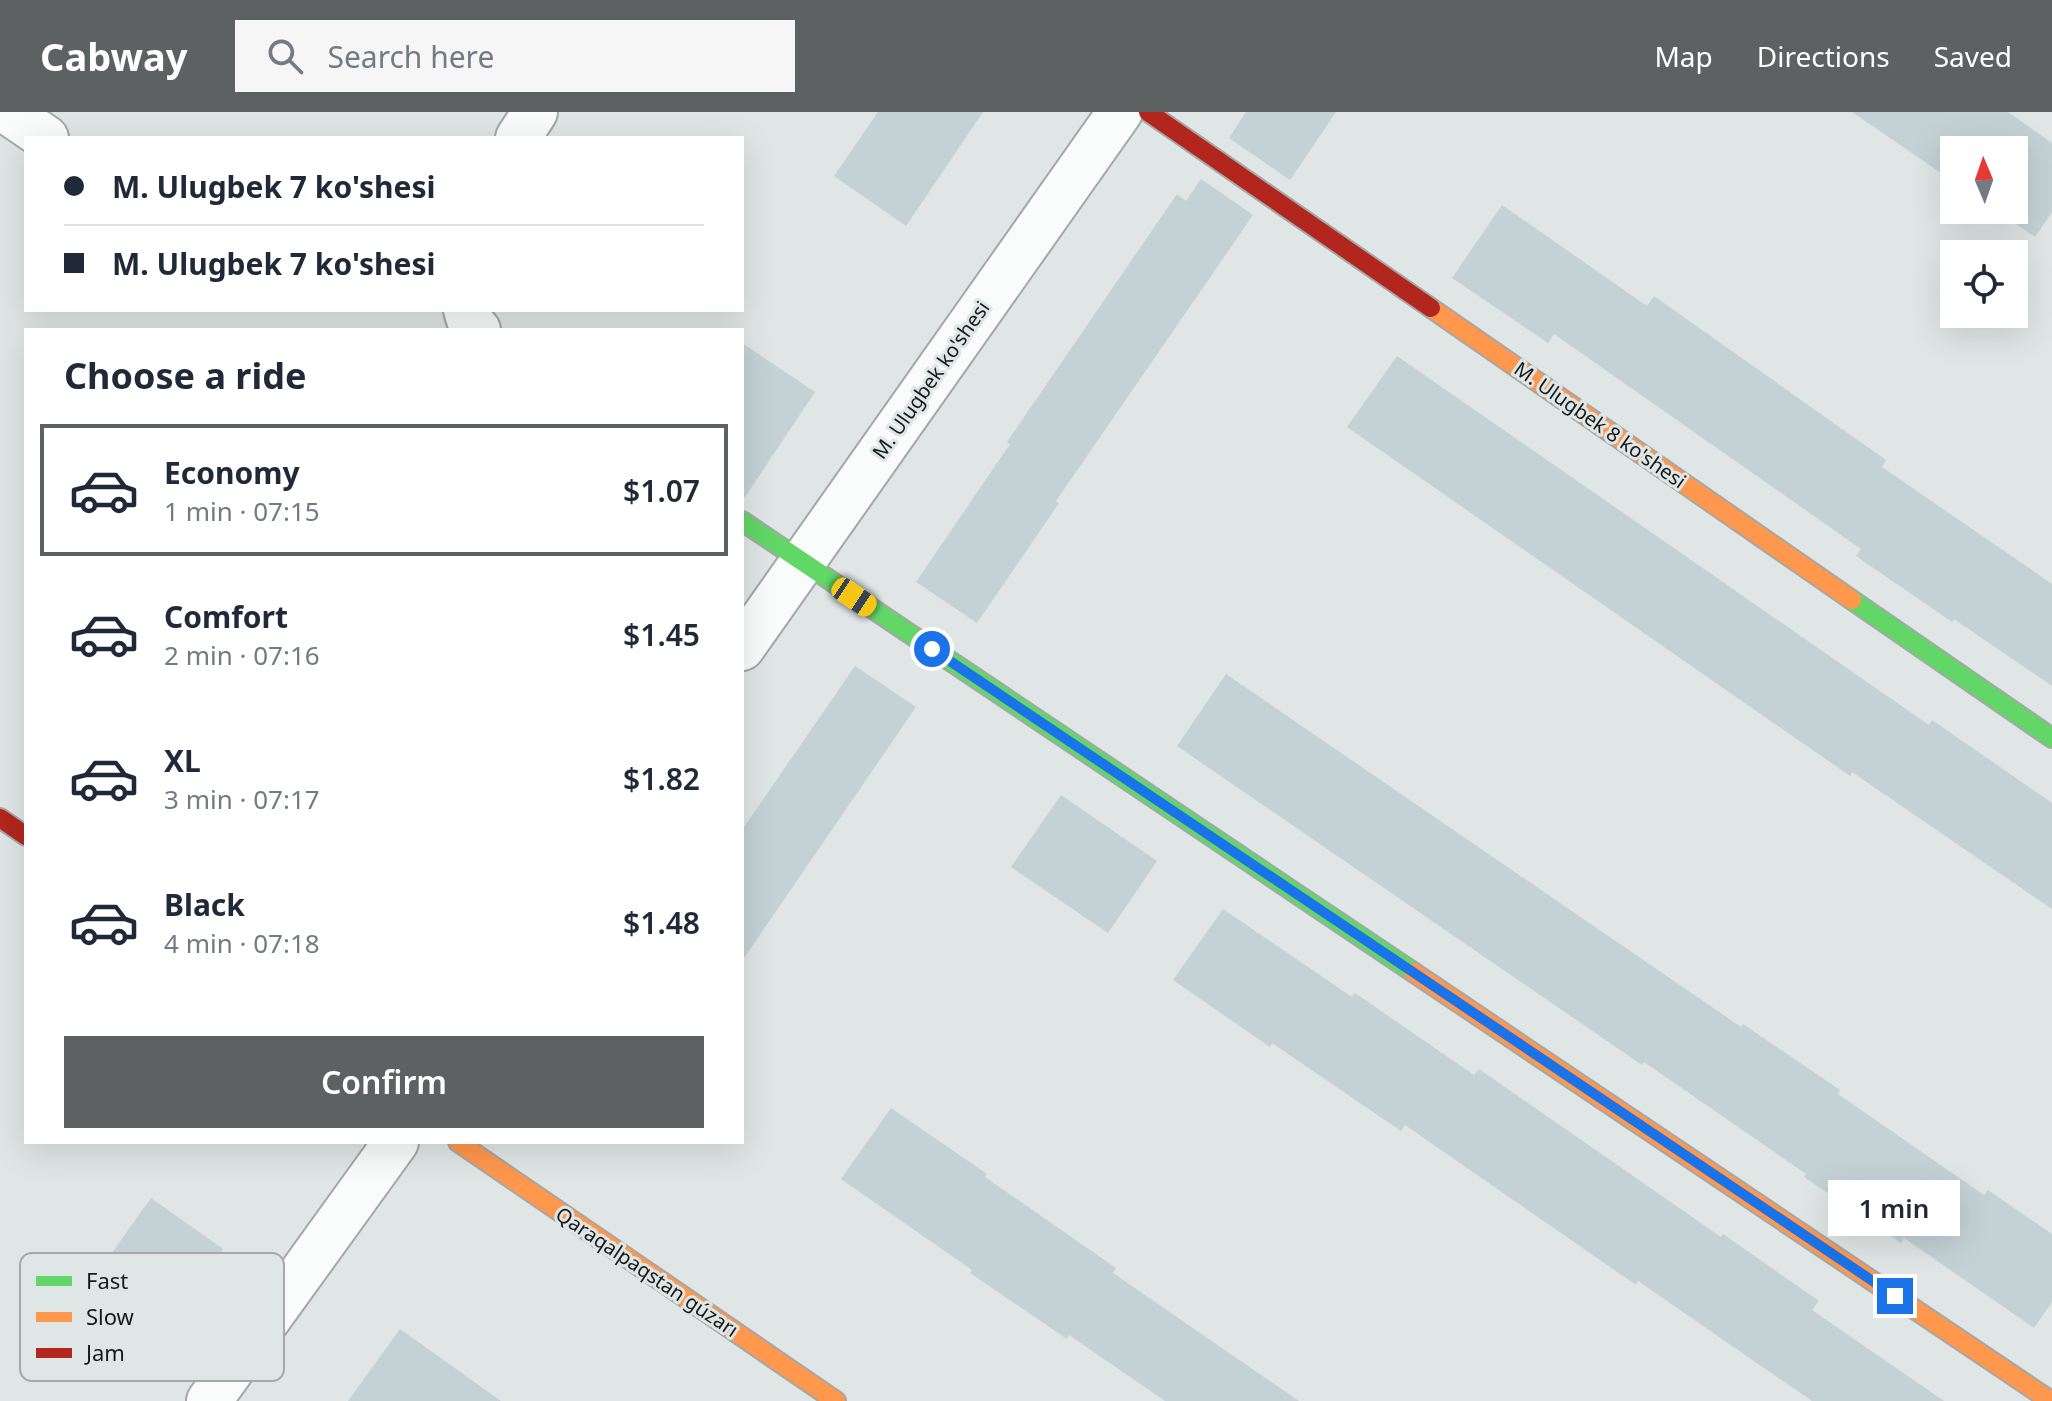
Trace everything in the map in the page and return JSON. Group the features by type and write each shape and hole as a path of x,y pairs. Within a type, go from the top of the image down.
{"street":[{"path":"8,112 43,136"},
{"path":"519,136 535,112"},
{"name":"M. Ulugbek ko'shesi","path":"744,645 1120,112"},
{"name":"M. Ulugbek 8 ko'shesi","path":"1148,112 2052,738"},
{"path":"744,522 2051,1401"},
{"path":"0,818 24,835"},
{"path":"284,1297 395,1144"},
{"name":"Qaraqalpaqstan gúzarı","path":"461,1144 836,1401"},
{"path":"209,1401 223,1381"}],"building":[{"path":"878,112 983,112 906,226 834,176"},
{"path":"1246,112 1336,112 1290,180 1229,138"},
{"path":"1852,112 2008,112 2052,143 2052,212 2035,237 2016,224 2028,224 2028,136 1940,136 1940,172"},
{"path":"1201,179 1253,215 1056,501 1059,503 977,623 916,582 1010,444 1007,442 1177,194 1186,201"},
{"path":"1502,205 1647,306 1654,296 1886,460 1882,467 2052,584 2052,686 1856,556 1861,549 1554,334 1548,343 1452,278"},
{"path":"744,344 815,392 744,497"},
{"path":"1397,356 1929,725 1932,720 2052,803 2052,909 1852,772 1850,776 1347,427"},
{"path":"855,666 916,707 744,958 744,827"},
{"path":"1226,674 1741,1027 1743,1024 1840,1090 1838,1094 1984,1195 1988,1190 2052,1234 2052,1302 2034,1328 1904,1238 1901,1243 1644,1062 1642,1065 1177,746"},
{"path":"1061,795 1157,861 1108,933 1011,867"},
{"path":"1223,909 1352,997 1355,993 1474,1075 1479,1069 1721,1237 1723,1234 1819,1301 1812,1310 1944,1401 1812,1401 1638,1281 1636,1285 1405,1125 1401,1131 1272,1043 1270,1047 1173,980"},
{"path":"891,1108 1116,1268 1113,1273 1299,1401 1165,1401 1069,1335 1067,1339 970,1273 972,1270 841,1179"},
{"path":"151,1198 223,1249 220,1253 112,1253"},
{"path":"400,1329 501,1401 348,1401"}],"traffic: fast":[{"path":"744,522 1413,972"},
{"path":"1852,600 2052,738"}],"traffic: slow":[{"path":"1431,308 1852,600"},
{"path":"1413,972 2051,1401"},
{"path":"461,1144 836,1401"}],"traffic: jam":[{"path":"1148,112 1431,308"},
{"path":"0,818 24,835"}],"route":[{"path":"932,649 1895,1296"}]}
